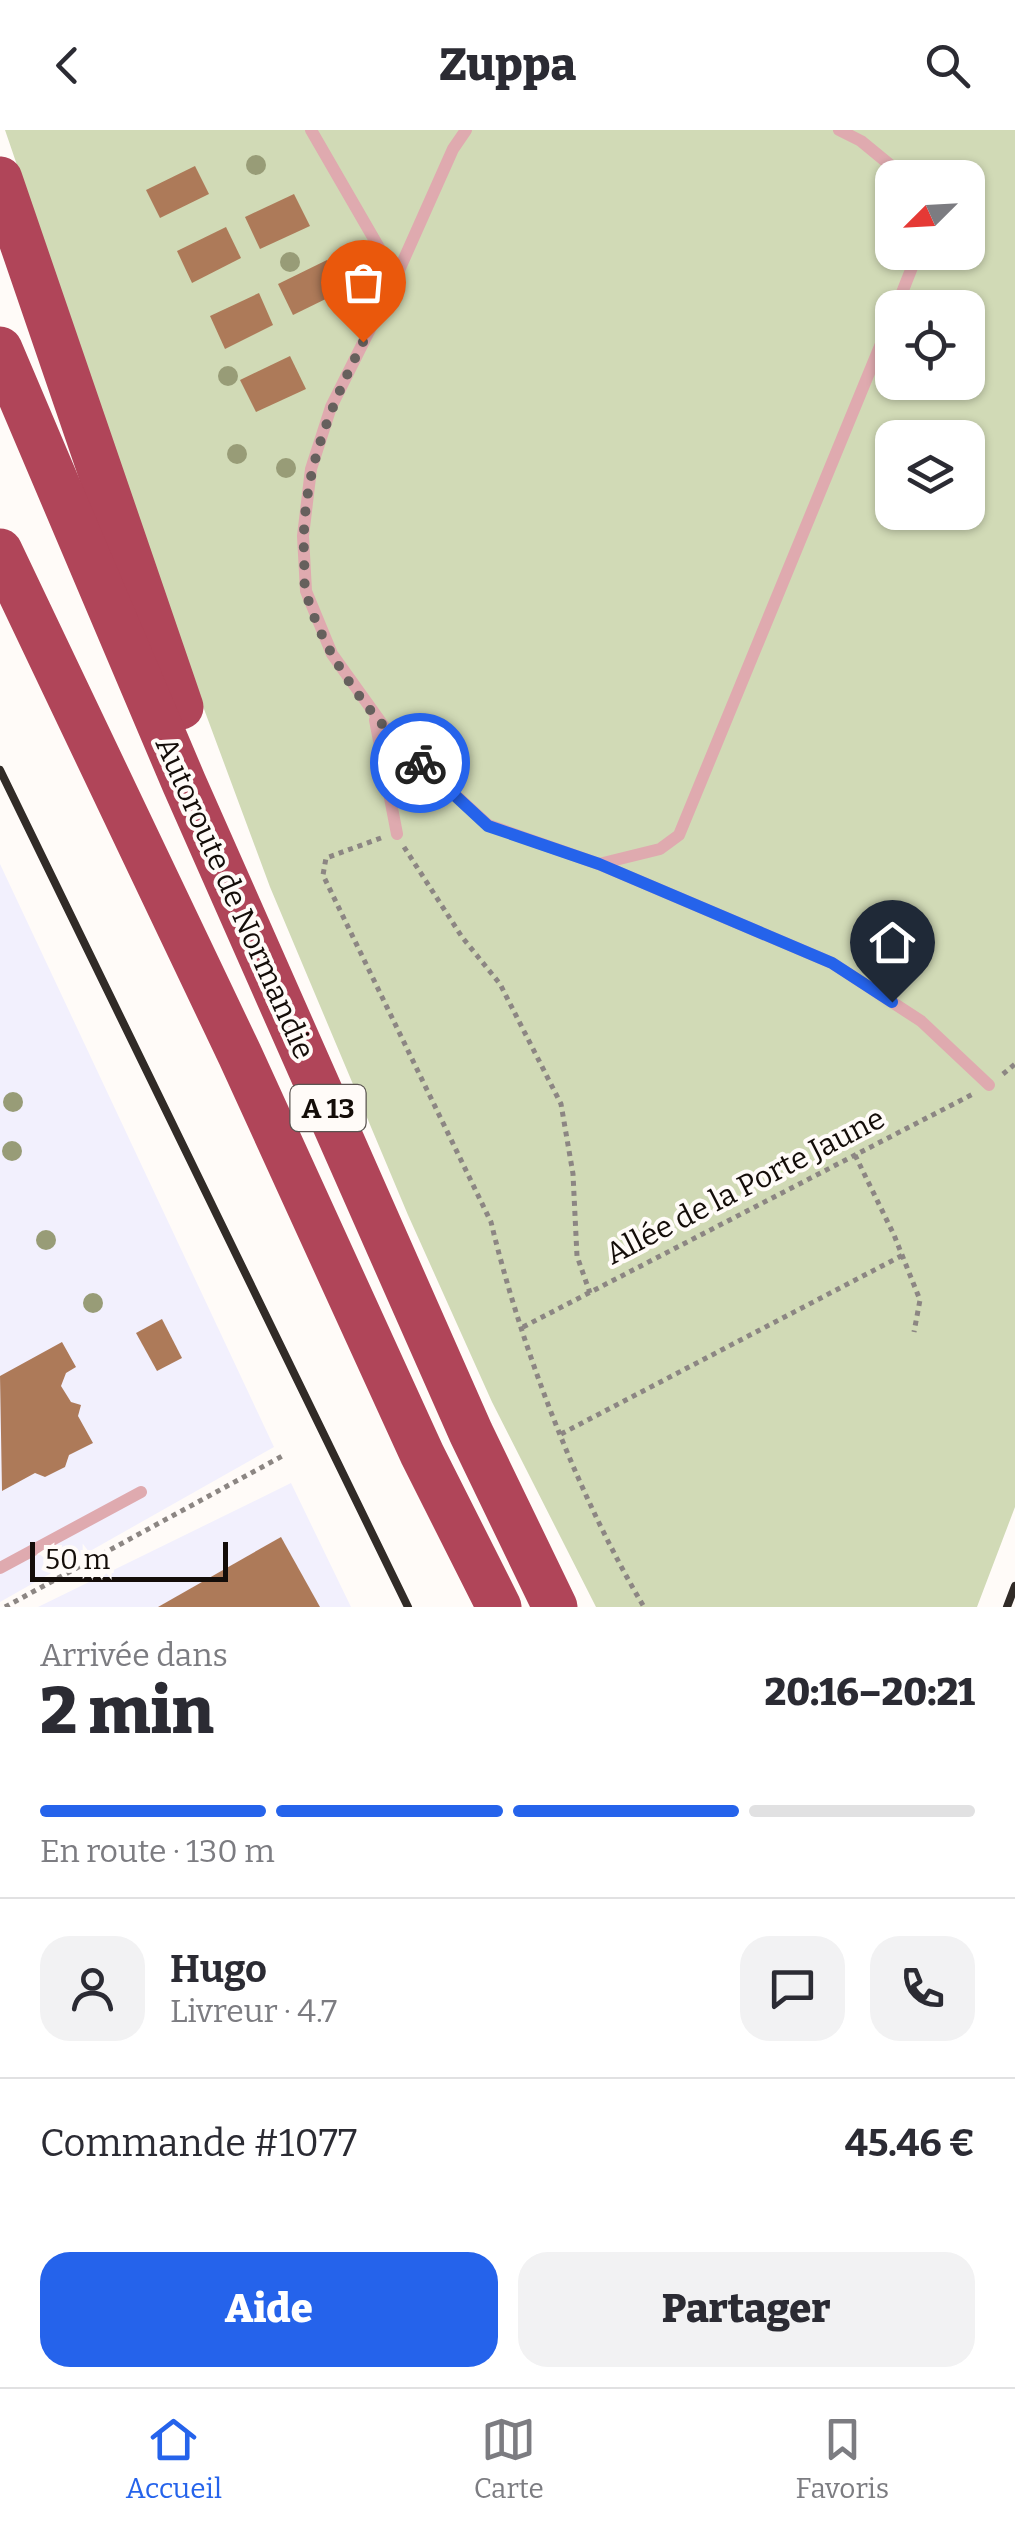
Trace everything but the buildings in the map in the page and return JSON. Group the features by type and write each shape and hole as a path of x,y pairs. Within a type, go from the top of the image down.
{"highway":[{"path":"0,179 187,725 184,783"},
{"name":"Autoroute de Normandie","path":"0,348 184,783 471,1433 556,1607"},
{"name":"Autoroute de Normandie","path":"0,551 240,1055 422,1454 499,1607"}],"lane":[{"path":"311,130 396,276"},
{"path":"466,130 453,149 331,407 311,469 304,536 306,591 332,654 390,736 488,826 599,864 832,963 921,1022 989,1085"},
{"path":"839,130 861,141 884,160"},
{"path":"599,864 660,848 679,835 875,358"},
{"path":"374,713 397,834"},
{"path":"0,1568 141,1492"}],"path":[{"path":"590,1292 577,1256 573,1174 561,1104 500,984 423,881 397,834 326,858 323,875 490,1222 505,1281 561,1434 644,1607"},
{"name":"Allée de la Porte Jaune","path":"523,1327 989,1085"},
{"path":"855,1155 920,1300 914,1332"},
{"path":"561,1434 902,1255"},
{"path":"4,1607 286,1454"}],"shaded area":[{"path":"0,864 274,1447 0,1602"},
{"path":"291,1483 351,1607 38,1607 234,1511"}],"green space":[{"path":"5,130 1015,130 1015,1507 977,1607 596,1607 492,1402 408,1215 270,887 191,674"}],"railway":[{"path":"0,770 408,1607"},
{"path":"1007,1607 1015,1586"}],"way so far":[{"path":"363,342 331,407 311,469 304,536 306,591 332,654 390,736 420,763"}],"route":[{"path":"420,763 488,826 599,864 832,963 892,1002"}]}
